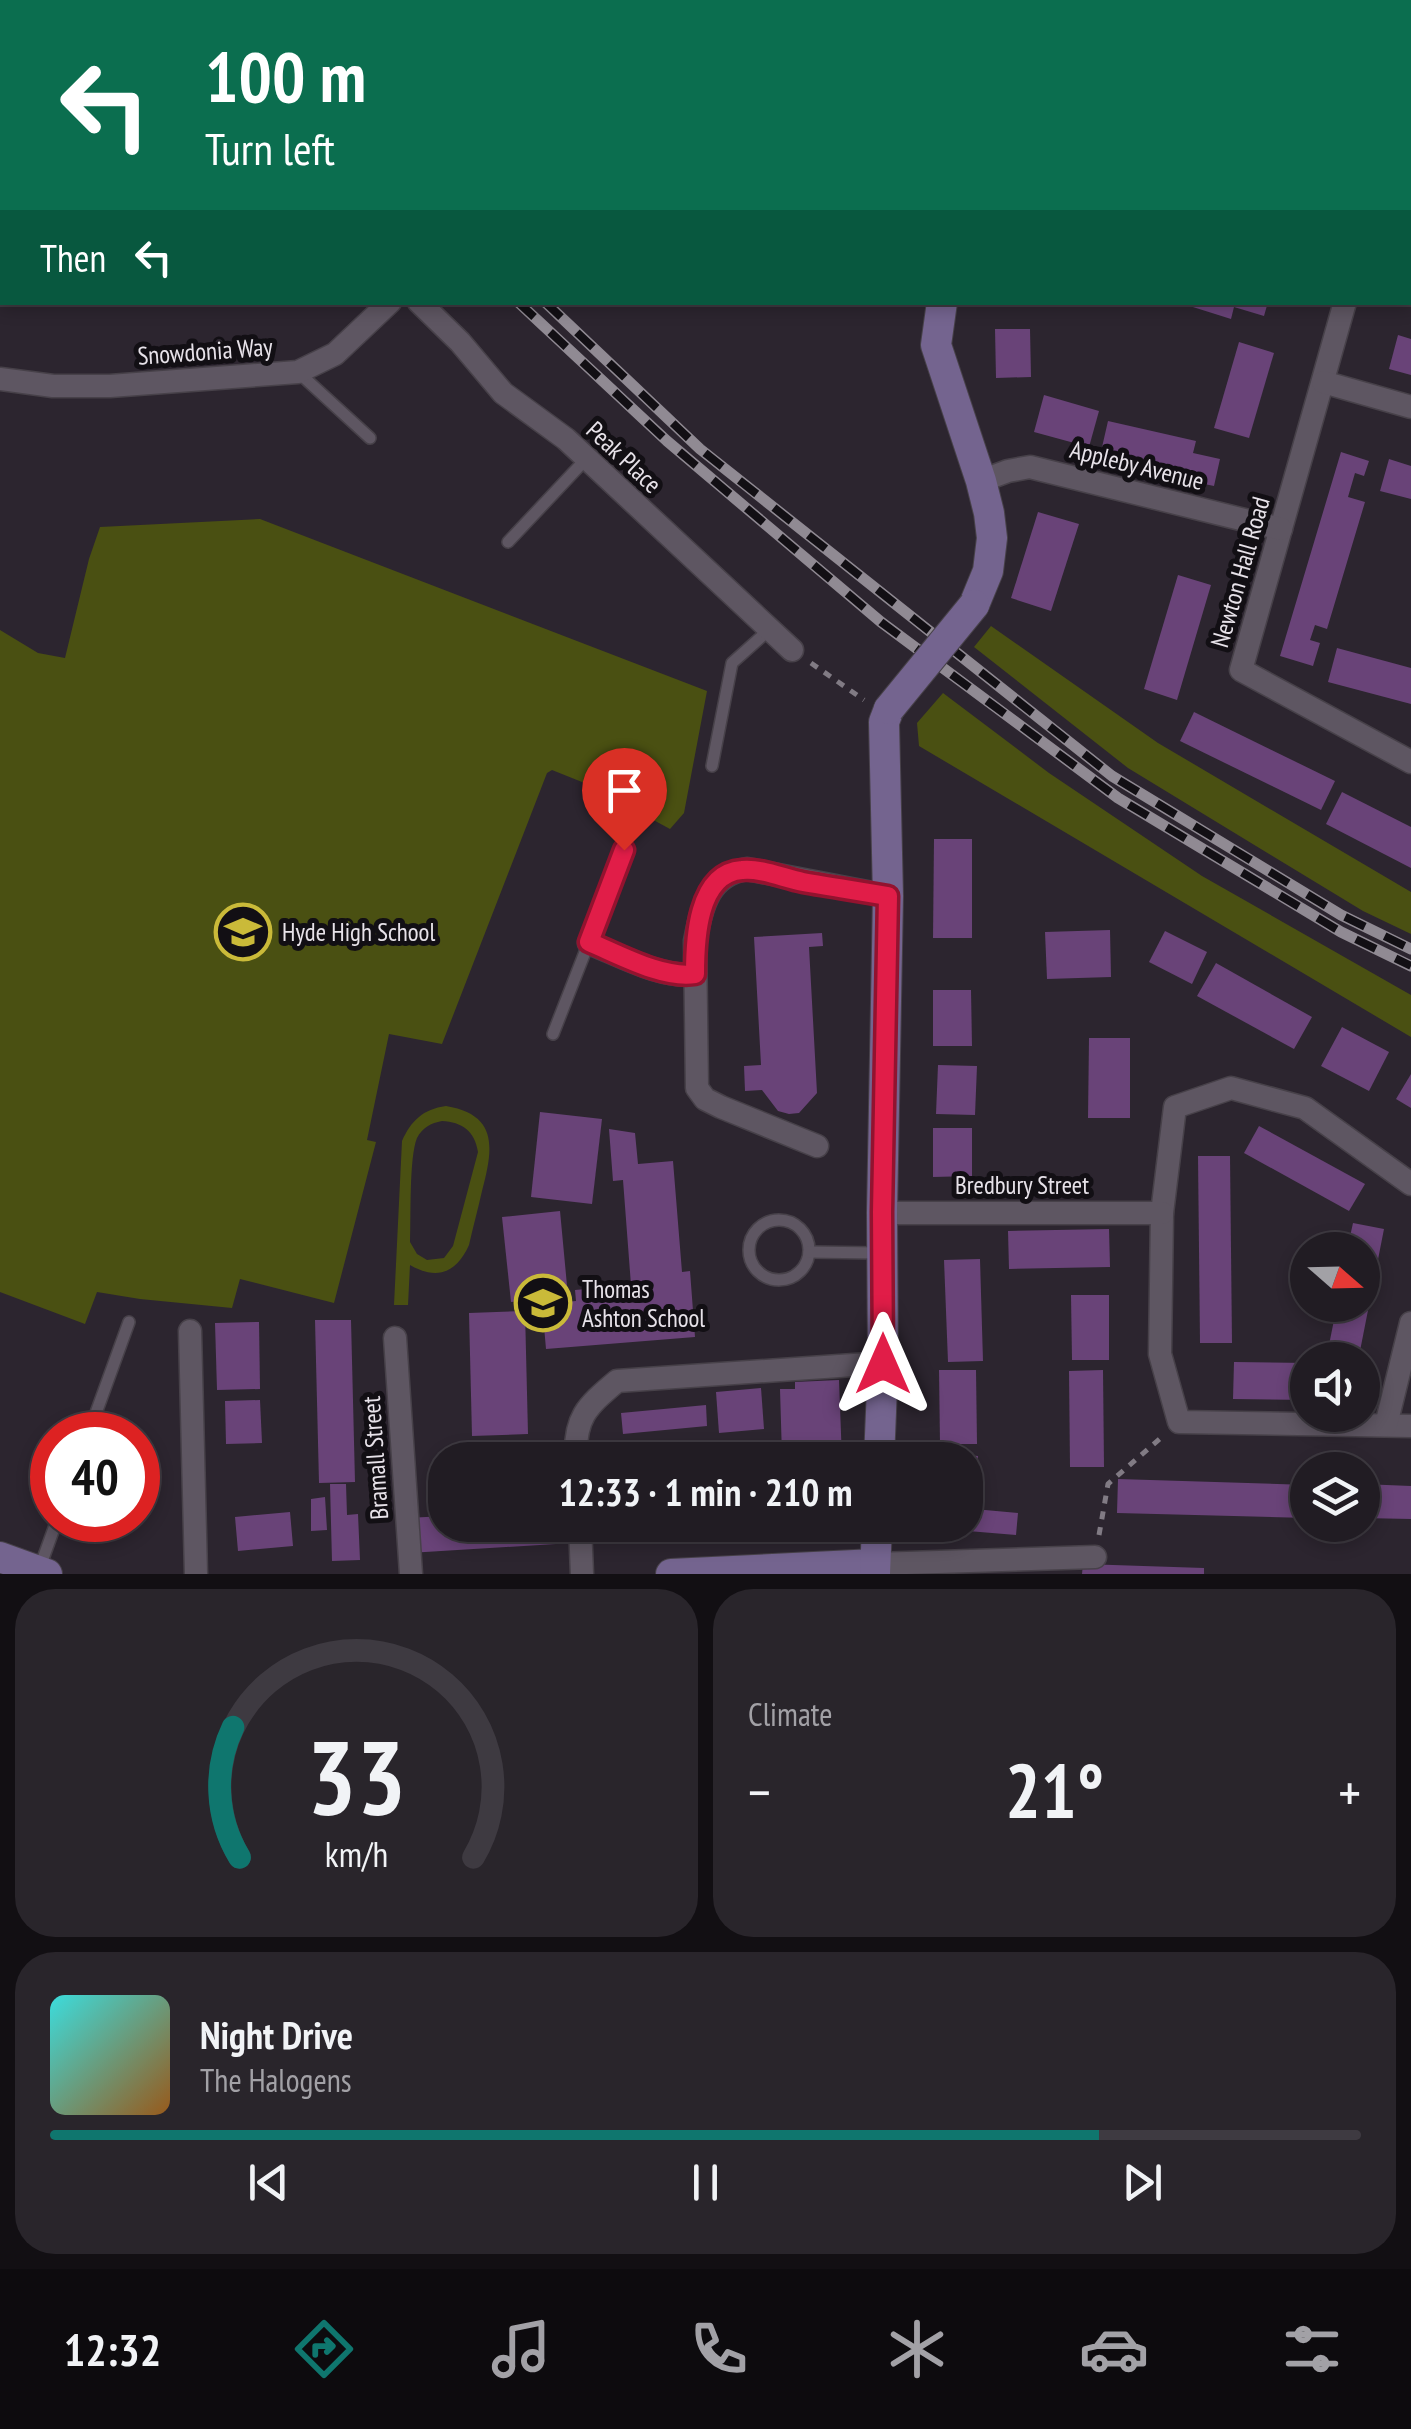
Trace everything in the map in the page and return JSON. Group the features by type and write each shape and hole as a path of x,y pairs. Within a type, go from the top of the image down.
{"street":[{"name":"Snowdonia Way","path":"0,380 52,386 110,386 298,372 335,354 387,305"},
{"name":"Peak Place","path":"423,305 503,392 566,439 792,650"},
{"path":"881,1442 888,896 884,722 974,606 988,570 992,538 980,481 936,344 942,305"},
{"name":"Newton Hall Road","path":"1343,305 1241,670 1411,762"},
{"path":"1322,382 1411,407"},
{"name":"Appleby Avenue","path":"980,481 1030,467 1281,529"},
{"path":"817,1146 721,1107 697,1088 695,940 706,900 714,884 733,871 747,869 888,896"},
{"path":"589,942 666,972 695,974"},
{"path":"1411,1184 1306,1108 1231,1088 1175,1107 1162,1213 1160,1354 1180,1422 1411,1426"},
{"name":"Bredbury Street","path":"882,1212 1162,1213"},
{"path":"1386,1426 1411,1324"},
{"path":"190,1331 196,1574"},
{"name":"Bramall Street","path":"395,1338 411,1574"},
{"path":"575,1442 587,1406 617,1382 883,1364"},
{"path":"581,1542 582,1574"},
{"path":"875,1569 876,1542"},
{"path":"0,1557 42,1572"},
{"path":"671,1574 875,1569 1095,1557"}],"lane":[{"path":"298,372 370,438"},
{"path":"508,542 586,459"},
{"path":"712,766 732,664 770,630"},
{"path":"553,1034 624,850"},
{"path":"783,1220 802,1231 809,1252 794,1276 775,1280 758,1273 748,1256 748,1246 761,1225 783,1220"},
{"path":"809,1252 882,1254"},
{"path":"96,1412 129,1322"},
{"path":"42,1572 51,1542"}],"path":[{"path":"792,650 888,712"},
{"path":"1095,1557 1108,1484 1180,1422"}],"green space":[{"name":"Hyde High School","path":"260,519 707,691 684,813 670,829 587,784 552,770 547,773 442,1044 389,1034 367,1140 376,1142 334,1303 240,1279 232,1308 97,1292 85,1324 0,1292 0,630 38,653 65,658 100,527"},
{"path":"991,626 1158,743 1411,892 1411,934 1363,911 1128,768 974,647"},
{"path":"943,693 1049,773 1202,876 1411,995 1411,1037 919,746 917,723"},
{"path":"446,1106 476,1117 488,1136 486,1176 469,1245 458,1262 444,1272 428,1272 410,1265 408,1305 394,1305 402,1141 419,1117","holes":["449,1122 471,1133 478,1152 453,1246 444,1258 427,1260 417,1254 410,1242 414,1147 427,1126"]}],"building":[{"path":"1187,305 1267,305 1264,316 1234,307 1231,319"},
{"path":"995,329 1030,329 1031,377 996,378"},
{"path":"1398,335 1411,339 1411,375 1389,369"},
{"path":"1239,342 1274,353 1249,438 1214,428"},
{"path":"1044,395 1099,411 1089,447 1034,432"},
{"path":"1108,421 1196,441 1193,453 1220,459 1214,486 1100,456"},
{"path":"1341,452 1369,461 1364,476 1355,473 1348,497 1365,502 1327,629 1315,625 1310,640 1320,643 1313,666 1280,656"},
{"path":"1389,459 1411,466 1411,499 1380,491"},
{"path":"1038,512 1079,524 1051,611 1011,598"},
{"path":"1178,575 1211,585 1177,700 1144,689"},
{"path":"1337,648 1411,668 1411,704 1328,682"},
{"path":"1194,712 1335,781 1321,810 1180,741"},
{"path":"1342,792 1411,827 1411,868 1326,824"},
{"path":"934,839 972,839 972,938 933,938"},
{"path":"1110,930 1111,977 1047,979 1045,932"},
{"path":"1165,931 1207,952 1192,984 1149,962"},
{"path":"822,933 823,946 809,947 817,1093 799,1113 789,1114 778,1111 762,1090 745,1091 744,1066 761,1065 754,937"},
{"path":"1216,963 1312,1017 1294,1049 1197,996"},
{"path":"933,990 971,990 972,1046 933,1046"},
{"path":"1342,1027 1389,1052 1369,1091 1321,1066"},
{"path":"1089,1038 1130,1038 1130,1118 1088,1118"},
{"path":"938,1065 977,1066 975,1115 936,1114"},
{"path":"1411,1074 1411,1108 1396,1099"},
{"path":"540,1112 602,1119 592,1204 531,1197"},
{"path":"1259,1126 1365,1184 1349,1211 1244,1153"},
{"path":"933,1128 972,1128 972,1176 933,1177"},
{"path":"609,1129 635,1133 638,1164 673,1161 682,1272 690,1271 695,1337 546,1349 542,1304 576,1301 575,1290 631,1285 623,1180 613,1181"},
{"path":"1198,1156 1230,1156 1232,1343 1200,1343"},
{"path":"560,1211 568,1296 511,1302 502,1217"},
{"path":"1353,1223 1384,1229 1380,1249 1380,1232 1351,1232"},
{"path":"1109,1229 1110,1267 1009,1269 1008,1231"},
{"path":"980,1259 983,1361 948,1362 944,1260"},
{"path":"1071,1295 1109,1295 1109,1360 1072,1360"},
{"path":"525,1311 528,1434 472,1436 469,1313"},
{"path":"315,1320 351,1320 355,1482 319,1483"},
{"path":"259,1322 260,1389 217,1390 215,1323"},
{"path":"1334,1322 1366,1322 1362,1342 1330,1342"},
{"path":"1234,1362 1290,1363 1290,1400 1233,1399"},
{"path":"939,1370 976,1370 977,1442 940,1442"},
{"path":"1103,1370 1104,1467 1070,1467 1069,1371"},
{"path":"839,1380 841,1442 782,1442 780,1389 795,1389 795,1382"},
{"path":"761,1388 764,1429 719,1433 716,1392"},
{"path":"260,1400 262,1443 226,1444 225,1401"},
{"path":"706,1405 707,1426 623,1434 621,1413"},
{"path":"1118,1479 1290,1484 1290,1518 1117,1513"},
{"path":"330,1484 346,1484 347,1515 358,1514 360,1560 332,1561"},
{"path":"1380,1485 1411,1486 1411,1519 1380,1518"},
{"path":"325,1497 327,1530 311,1531 311,1499"},
{"path":"983,1510 1018,1513 1016,1535 983,1532"},
{"path":"290,1512 293,1546 238,1551 235,1517"},
{"path":"428,1517 428,1542 556,1544 409,1553 407,1518"},
{"path":"1083,1564 1204,1568 1204,1574 1082,1574"}],"railway":[{"path":"521,305 667,441 881,622 1118,798 1341,932 1411,966"},
{"path":"548,305 700,449 1112,776 1341,915 1411,949"}],"place":[{"name":"Hyde High School","path":"243,932"},
{"name":"Thomas Ashton School","path":"543,1303"}],"route":[{"path":"624,850 589,942 681,976 695,974 695,940 706,900 714,884 733,871 747,869 888,896 883,1364"}]}
